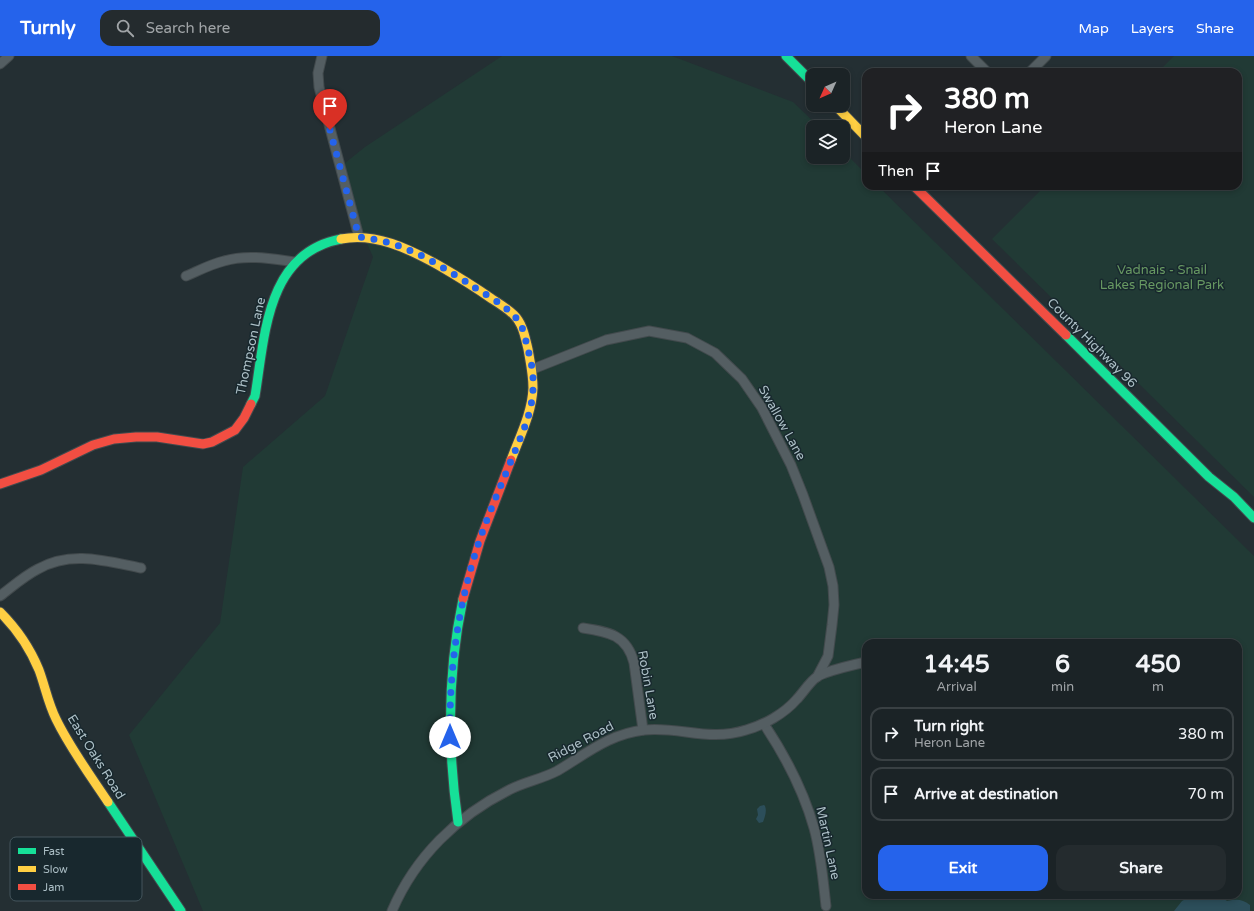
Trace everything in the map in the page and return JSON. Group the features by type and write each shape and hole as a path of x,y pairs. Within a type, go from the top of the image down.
{"street":[{"path":"0,64 9,56"},
{"path":"322,56 318,73 319,87 359,237"},
{"path":"786,56 806,76"},
{"path":"971,56 983,68"},
{"path":"1034,68 1046,56"},
{"path":"841,112 862,133"},
{"name":"County Highway 96","path":"918,190 1210,477 1234,497 1254,518"},
{"name":"Thompson Lane","path":"0,484 41,470 93,445 114,439 158,437 203,444 212,442 235,430 248,412 255,396 271,306 276,290 284,276 306,253 318,246 335,240 359,237 376,240 409,250 463,280 506,308 517,318 525,335 533,369 533,389 527,420 490,511 476,551 465,591 457,632 449,709 452,787 458,822"},
{"path":"186,276 224,261 239,258 264,258 296,262"},
{"name":"Swallow Lane","path":"533,369 606,340 649,332 687,338 715,353 742,379 762,408 791,465 829,568 833,586 834,605 832,625 828,656 817,677"},
{"path":"0,596 39,568 67,558 83,558 141,568"},
{"name":"East Oaks Road","path":"0,612 18,632 29,649 38,669 48,701 58,725 131,837"},
{"name":"Robin Lane","path":"584,628 618,637 627,645 632,653 643,730"},
{"name":"Ridge Road","path":"392,911 410,877 425,856 441,838 458,822 486,802 510,789 555,772 596,746 624,734 643,730 670,730 710,735 745,731 764,724 783,712 795,702 817,677 841,668 862,663"},
{"name":"Martin Lane","path":"764,724 794,773 805,798 819,852 826,906"},
{"name":"East Oaks Road","path":"142,853 181,911"}],"green space":[{"path":"502,56 672,56 793,102 812,120 806,120 806,164 850,164 850,158 862,170 862,190 882,190 1254,556 1254,911 203,911 129,735 220,623 243,467 325,396 373,257 348,200 345,163 365,147"},
{"name":"Vadnais - Snail Lakes Regional Park","path":"1174,56 1254,56 1254,497 992,239 1041,190 1242,190 1242,68 1162,68"}],"water":[{"path":"764,805 766,810 765,816 763,822 759,823 756,819 758,815 757,809"},
{"path":"1186,899 1237,900 1250,905 1250,911 1174,911 1182,901"}],"traffic: fast":[{"path":"786,56 806,76"},
{"path":"251,404 255,396 267,324 274,300 283,279 297,261 316,247 341,239"},
{"path":"1066,335 1209,477 1234,497 1254,518"},
{"path":"458,822 454,794 450,710 454,655 463,599"},
{"path":"108,802 131,837"},
{"path":"142,853 181,911"}],"traffic: slow":[{"path":"842,112 862,133"},
{"path":"341,239 354,237 379,240 391,243 415,253 472,286 507,309 520,322 528,349 533,388 528,415 511,460"},
{"path":"0,612 12,625 32,654 39,670 53,713 80,761 108,802"}],"traffic: jam":[{"path":"918,190 1066,335"},
{"path":"0,484 41,470 93,445 114,439 157,437 203,444 212,442 235,430 244,418 251,404"},
{"path":"463,599 480,541 511,460"}],"route":[{"path":"330,130 359,237 376,240 409,250 463,280 506,308 517,318 525,335 533,369 533,389 530,409 525,426 490,511 476,551 465,591 457,632 452,670 449,709 450,737"}]}
